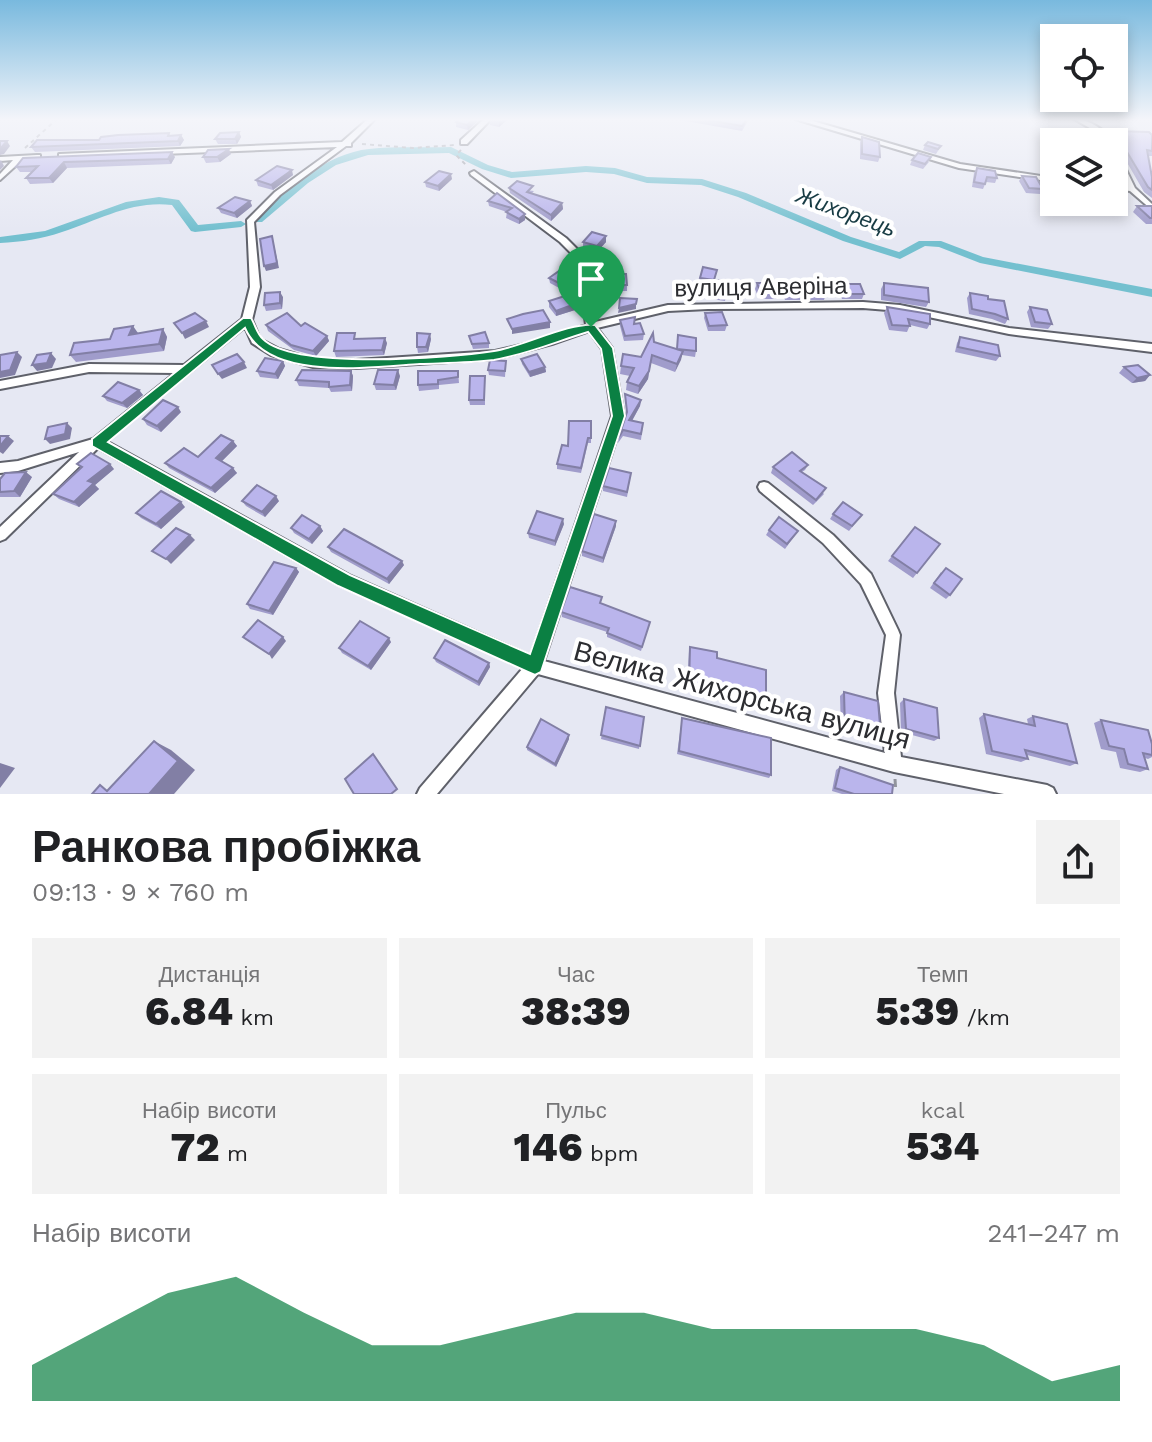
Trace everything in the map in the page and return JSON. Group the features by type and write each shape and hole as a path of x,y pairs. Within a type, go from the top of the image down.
{"street":[{"path":"0,159 62,156"},
{"path":"0,535 97,442 247,320 255,287 250,222 268,199 331,156"},
{"path":"925,156 959,166 1040,178"},
{"path":"0,178 16,158"},
{"path":"426,794 535,666 618,416 607,348 591,327 582,259 563,240 474,173"},
{"path":"1128,181 1152,208"},
{"path":"1128,189 1132,189"},
{"name":"вулиця Аверіна","path":"247,320 256,341 275,352 313,363 356,364 495,355 668,308 863,305 900,308 1070,340 1152,348"},
{"path":"0,385 89,368 185,369"},
{"path":"0,468 18,466 97,442"},
{"name":"Велика Жихорська вулиця","path":"97,442 344,580 535,666 894,764 1047,794"},
{"path":"764,487 828,539 866,579 893,635 886,693 894,764"}],"path":[{"path":"457,156 474,173"}],"building":[{"path":"170,156 168,159 64,162 49,178 26,178 38,166 16,167 23,158"},
{"path":"915,156 931,157 925,164 912,160"},
{"path":"1129,156 1148,156 1152,190 1148,187"},
{"path":"277,166 292,170 271,185 256,180"},
{"path":"977,168 995,171 997,178 987,177 985,184 974,182"},
{"path":"439,171 451,174 438,186 425,182"},
{"path":"1022,176 1036,177 1040,184 1040,189 1029,188"},
{"path":"517,181 533,186 527,192 562,203 551,215 509,188"},
{"path":"497,193 525,214 519,219 506,212 512,208 488,201"},
{"path":"235,197 250,201 234,213 218,208"},
{"path":"1137,206 1152,206 1152,218 1150,218"},
{"path":"592,232 606,236 597,246 583,242"},
{"path":"272,236 277,263 264,266 260,239"},
{"path":"703,267 717,270 714,280 700,278"},
{"path":"559,271 570,277 561,284 549,278"},
{"path":"609,274 626,274 627,285 610,285"},
{"path":"715,280 729,282 726,296 712,294"},
{"path":"757,283 774,283 778,293 761,293"},
{"path":"884,283 928,288 929,302 884,295"},
{"path":"783,284 798,284 802,294 787,295"},
{"path":"840,284 860,284 864,294 844,294"},
{"path":"806,287 823,287 826,294 809,294"},
{"path":"280,292 280,303 264,305 265,293"},
{"path":"970,293 1004,301 1008,319 972,309"},
{"path":"568,295 575,304 556,311 549,301"},
{"path":"620,298 637,299 636,304 619,308"},
{"path":"887,307 930,314 930,324 908,319 910,326 892,325"},
{"path":"1030,307 1047,310 1052,324 1035,322"},
{"path":"543,310 550,322 512,329 507,319 523,314"},
{"path":"722,312 727,325 709,326 705,313"},
{"path":"195,313 206,321 182,333 174,323"},
{"path":"287,313 301,326 305,323 327,336 313,351 291,345 266,325"},
{"path":"635,317 634,324 640,323 644,334 625,336 620,320"},
{"path":"133,326 129,335 163,329 159,344 70,355 74,343 110,339 114,329"},
{"path":"485,332 489,343 472,344 469,336"},
{"path":"337,333 355,333 354,339 385,338 382,350 334,351"},
{"path":"417,333 430,334 426,347 417,347"},
{"path":"653,333 654,342 683,351 677,364 652,355 649,371 639,386 627,382 634,368 621,366 623,354 641,357"},
{"path":"678,335 696,338 696,351 677,349"},
{"path":"960,337 998,345 1000,356 958,347"},
{"path":"17,352 10,370 0,372 0,355"},
{"path":"51,353 47,363 32,365 37,355"},
{"path":"237,354 244,362 218,374 212,365"},
{"path":"537,354 545,367 529,372 521,359"},
{"path":"265,358 283,361 275,374 257,371"},
{"path":"490,360 506,361 505,371 488,370"},
{"path":"1138,365 1150,375 1137,378 1124,367"},
{"path":"302,370 351,371 350,385 329,387 329,382 296,380"},
{"path":"378,370 398,370 394,385 374,384"},
{"path":"418,371 458,371 458,377 438,380 438,384 418,385"},
{"path":"470,376 485,376 484,400 469,400"},
{"path":"118,382 139,390 122,403 103,396"},
{"path":"625,394 641,400 629,420 643,423 641,434 623,430 619,437 627,412"},
{"path":"163,400 178,407 157,426 143,419"},
{"path":"569,421 591,421 591,438 588,438 581,468 557,464 562,445 568,446"},
{"path":"67,423 65,434 45,439 48,427"},
{"path":"221,435 233,441 216,458 233,468 211,488 165,463 184,448 198,457"},
{"path":"792,452 808,465 800,471 826,488 816,500 773,467"},
{"path":"91,453 110,464 88,481 94,483 74,502 53,494 82,467 77,464"},
{"path":"609,468 631,473 627,492 603,486"},
{"path":"26,472 14,491 0,492 0,479 5,473"},
{"path":"257,485 276,496 262,512 242,501"},
{"path":"161,491 181,502 156,524 136,513"},
{"path":"843,502 862,515 852,526 833,514"},
{"path":"537,511 563,519 555,541 528,533"},
{"path":"594,514 616,521 603,558 582,551"},
{"path":"302,515 320,526 309,539 291,528"},
{"path":"779,517 798,531 787,544 769,530"},
{"path":"915,527 940,544 917,573 892,556"},
{"path":"176,528 190,535 166,559 152,551"},
{"path":"344,529 402,561 387,579 328,547"},
{"path":"274,562 296,568 269,611 247,604"},
{"path":"946,568 962,579 950,595 934,583"},
{"path":"570,587 602,597 600,603 650,622 642,647 607,633 609,628 561,612"},
{"path":"258,620 283,637 269,654 243,637"},
{"path":"360,621 389,638 368,666 339,648"},
{"path":"445,640 489,663 478,682 434,658"},
{"path":"690,647 717,652 717,658 766,670 766,701 689,684"},
{"path":"844,692 878,701 881,737 845,728"},
{"path":"904,699 937,708 939,738 906,729"},
{"path":"606,707 644,717 640,746 601,735"},
{"path":"984,714 1035,726 1033,716 1067,724 1077,763 1025,750 1028,759 992,751"},
{"path":"682,718 771,738 771,775 679,751"},
{"path":"541,719 569,735 555,764 527,747"},
{"path":"1101,720 1148,730 1152,755 1143,753 1148,769 1128,764 1124,749 1109,746"},
{"path":"154,741 178,761 149,794 92,794 100,785 107,791"},
{"path":"373,754 397,789 391,794 354,794 345,779"},
{"path":"840,767 893,785 892,794 854,794 835,788"}],"waterway":[{"name":"Жихорець","path":"258,220 305,181 333,163 354,156"},
{"name":"Жихорець","path":"463,156 511,175 586,169 615,171 647,180 702,182 742,195 847,239 900,256 923,243 941,244 980,260 1152,293"},
{"name":"Жихорець","path":"0,240 49,233 129,204 159,200 175,202 195,229 241,224"}],"route":[{"path":"247,320 256,341 275,352 313,363 356,364 495,355 591,327 607,348 618,416 535,666 344,580 97,442 247,320"}]}
